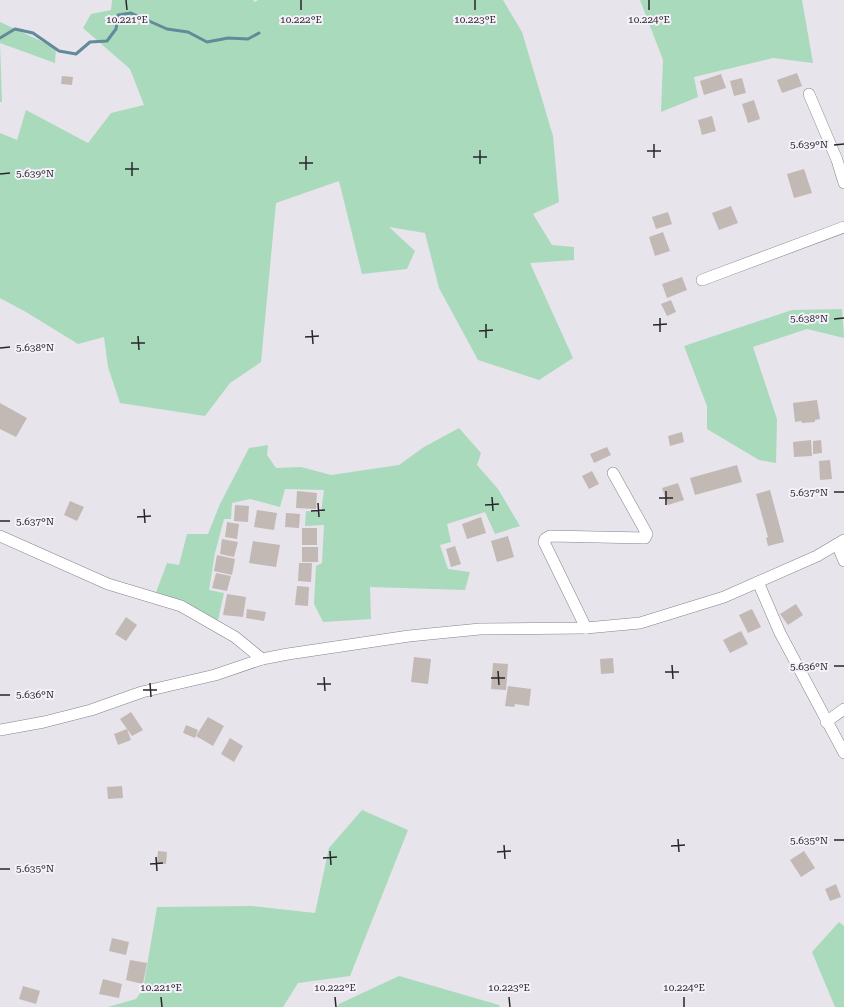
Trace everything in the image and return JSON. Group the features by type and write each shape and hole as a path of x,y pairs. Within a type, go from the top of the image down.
{"street":[{"path":"809,94 837,160 844,183"},
{"path":"702,280 844,226"},
{"path":"586,628 544,542 545,539 550,536 646,538 647,534 613,473"},
{"path":"0,536 108,584 181,606 235,637 262,659"},
{"path":"0,730 44,722 91,710 142,692 215,675 262,659 409,636 480,628 586,628 618,626 661,618 724,597 817,556 840,542 844,561"},
{"path":"758,582 780,634 844,753"},
{"path":"826,722 844,709"}],"green space":[{"path":"112,0 253,0 255,2 258,0 503,0 522,32 553,136 559,202 533,214 552,245 574,247 574,260 530,263 573,358 539,380 478,360 439,288 425,233 389,227 415,251 407,269 362,274 339,181 276,203 261,362 230,383 205,416 120,403 108,367 104,337 78,344 0,298 0,133 17,140 26,110 88,143 111,113 144,105 130,69 83,28 91,14 111,10"},
{"path":"640,0 802,0 813,63 773,58 694,77 698,97 661,112 663,60"},
{"path":"0,22 56,48 55,63 0,43"},
{"path":"0,43 2,102 0,102"},
{"path":"842,309 844,338 807,329 753,347 777,419 776,463 759,460 707,429 707,406 684,346 792,310"},
{"path":"459,428 481,453 477,465 498,489 520,526 495,534 485,512 447,524 451,542 440,545 448,569 470,572 465,590 370,587 371,619 323,622 314,604 316,566 322,563 324,525 305,526 306,511 321,512 324,490 285,489 280,507 250,499 232,503 231,519 224,519 215,553 209,590 224,593 218,620 155,595 167,563 179,565 187,534 208,534 220,504 249,448 268,445 267,455 276,468 301,467 331,475 399,465 424,447"},
{"path":"362,810 408,830 350,976 298,983 283,1007 108,1007 136,999 143,989 157,907 251,906 315,913 329,848"},
{"path":"839,922 844,926 844,1007 835,1007 812,952"},
{"path":"399,976 499,1005 500,1007 337,1007 339,1004"}],"building":[{"path":"797,73 802,86 782,93 777,80"},
{"path":"721,74 726,88 704,95 700,81"},
{"path":"62,76 73,77 72,85 61,84"},
{"path":"742,78 746,93 734,96 730,81"},
{"path":"754,100 760,119 748,123 742,104"},
{"path":"712,116 716,131 702,135 698,120"},
{"path":"804,169 812,193 794,198 787,174"},
{"path":"731,206 738,223 719,230 712,213"},
{"path":"668,212 672,224 656,229 652,217"},
{"path":"663,232 670,251 655,256 649,237"},
{"path":"682,277 687,290 667,298 662,284"},
{"path":"671,300 676,312 667,316 661,304"},
{"path":"817,400 820,419 815,420 815,422 795,422 793,403"},
{"path":"0,403 27,418 16,437 0,429"},
{"path":"682,432 684,442 670,446 668,436"},
{"path":"811,440 812,456 794,457 793,442"},
{"path":"821,440 822,453 813,454 813,441"},
{"path":"607,447 611,455 594,463 590,454"},
{"path":"830,460 832,479 820,480 819,461"},
{"path":"737,465 742,482 695,495 690,478"},
{"path":"592,471 599,484 589,489 582,476"},
{"path":"678,483 684,500 668,505 662,488"},
{"path":"770,490 784,542 768,546 766,538 768,537 756,494"},
{"path":"297,491 317,493 316,509 296,508"},
{"path":"70,501 84,507 77,521 64,515"},
{"path":"235,505 249,506 248,522 234,521"},
{"path":"257,510 277,513 274,530 254,527"},
{"path":"286,513 300,514 299,528 285,527"},
{"path":"481,517 486,533 467,539 462,524"},
{"path":"227,522 239,524 237,539 225,537"},
{"path":"302,528 317,528 317,545 302,545"},
{"path":"508,536 514,557 497,562 491,541"},
{"path":"222,539 238,542 234,557 220,554"},
{"path":"253,541 280,545 276,567 249,563"},
{"path":"455,546 461,564 451,567 446,549"},
{"path":"302,547 318,547 318,562 302,562"},
{"path":"217,555 235,559 232,575 214,571"},
{"path":"299,563 312,563 311,582 298,581"},
{"path":"216,573 231,576 227,591 212,588"},
{"path":"297,586 309,587 308,606 295,605"},
{"path":"227,594 246,597 243,617 223,615"},
{"path":"796,604 803,615 788,625 780,614"},
{"path":"247,609 266,612 264,621 246,618"},
{"path":"752,609 761,627 748,633 739,615"},
{"path":"126,617 137,625 126,641 115,634"},
{"path":"741,631 748,644 730,653 723,640"},
{"path":"414,657 431,659 428,684 411,682"},
{"path":"613,658 614,673 601,674 600,659"},
{"path":"493,663 508,664 506,690 491,689"},
{"path":"508,686 531,689 529,706 515,704 514,707 505,706"},
{"path":"131,712 143,730 132,736 120,719"},
{"path":"208,717 224,726 213,746 196,736"},
{"path":"186,725 198,730 195,738 183,733"},
{"path":"127,729 131,740 118,745 114,734"},
{"path":"230,738 243,746 234,762 221,754"},
{"path":"122,786 123,798 108,799 107,787"},
{"path":"158,851 167,852 166,864 157,863"},
{"path":"804,851 815,868 801,877 790,860"},
{"path":"836,884 841,897 830,901 825,889"},
{"path":"112,938 129,942 126,955 109,951"},
{"path":"130,960 147,963 143,984 126,980"},
{"path":"103,979 122,984 119,998 99,994"},
{"path":"23,986 40,991 36,1004 19,999"}],"waterway":[{"path":"0,38 15,29 33,33 59,51 76,54 90,42 107,41 116,29 118,15 131,13 167,29 188,32 207,42 228,38 248,39 259,33"}]}
